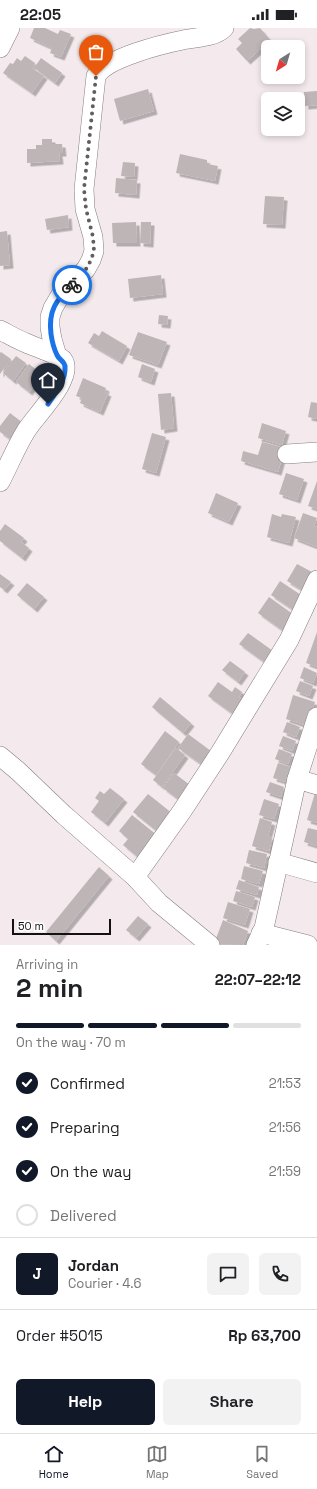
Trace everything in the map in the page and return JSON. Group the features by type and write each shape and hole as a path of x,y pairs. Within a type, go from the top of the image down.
{"street":[{"path":"0,48 10,28"},
{"path":"57,356 51,333 50,317 60,296 86,269 94,251 93,237 86,209 84,189 96,76 103,68 145,49 210,35 219,32 224,28"},
{"path":"0,330 23,342 57,356 63,360 65,368 61,382 48,404 26,430 0,482"},
{"path":"287,454 317,452"},
{"path":"135,877 182,811 220,753 289,640 317,580"},
{"path":"308,945 258,939 264,928 297,778 317,717"},
{"path":"0,756 64,815 135,877 159,904 210,945"},
{"path":"297,778 317,785"},
{"path":"278,862 317,873"}],"building":[{"path":"34,28 45,28 58,34 60,30 71,34 61,57 50,53 52,48 30,38"},
{"path":"250,28 260,28 270,40 261,40 261,48 247,61 236,49 242,43 238,39"},
{"path":"25,56 35,63 32,68 44,76 32,93 3,73 10,63 13,64 17,58 21,61"},
{"path":"41,58 62,73 55,83 34,68"},
{"path":"148,89 154,111 120,121 114,99"},
{"path":"317,91 317,105 305,106 304,92"},
{"path":"42,139 52,139 52,144 62,144 63,153 59,153 60,161 27,163 27,149 36,149 36,145 42,145"},
{"path":"180,154 207,160 207,164 218,166 215,181 176,173"},
{"path":"123,162 135,163 134,177 121,176"},
{"path":"116,178 137,180 136,195 115,193"},
{"path":"265,196 284,197 282,225 263,224"},
{"path":"68,215 69,227 47,230 45,219"},
{"path":"136,222 137,243 113,243 112,223"},
{"path":"141,222 151,222 150,244 140,243"},
{"path":"7,231 10,265 0,266 0,232"},
{"path":"161,275 163,294 130,298 128,279"},
{"path":"159,315 168,316 167,325 158,324"},
{"path":"102,331 127,346 119,361 88,343 94,333 99,336"},
{"path":"138,332 167,342 158,365 129,355"},
{"path":"1,352 11,359 0,374 0,353"},
{"path":"16,356 26,363 13,381 3,373"},
{"path":"29,364 42,374 29,392 16,382"},
{"path":"142,364 155,369 151,382 138,377"},
{"path":"83,378 106,388 105,392 108,393 100,412 80,403 82,398 76,396"},
{"path":"171,393 174,428 161,430 158,394"},
{"path":"311,402 317,403 317,419 308,417"},
{"path":"10,413 23,423 10,439 0,432 0,426"},
{"path":"262,423 286,431 282,445 258,438"},
{"path":"152,433 166,437 156,473 142,469"},
{"path":"262,442 285,448 278,472 241,461 243,451 258,455"},
{"path":"286,473 304,479 297,500 279,494"},
{"path":"317,481 317,509 308,506"},
{"path":"216,493 238,503 229,522 208,513"},
{"path":"303,513 317,518 314,526 317,527 317,547 294,538"},
{"path":"272,514 281,517 282,514 296,517 289,543 267,537"},
{"path":"5,524 24,538 21,542 29,548 22,558 0,541 0,531"},
{"path":"297,564 312,572 302,590 287,581"},
{"path":"0,574 11,582 4,590 0,587"},
{"path":"280,581 307,599 298,613 271,595"},
{"path":"27,583 44,597 34,609 17,595"},
{"path":"269,597 297,617 286,633 258,613"},
{"path":"317,632 317,667 306,663"},
{"path":"248,633 273,651 264,662 239,644"},
{"path":"230,661 245,672 238,682 222,670"},
{"path":"304,667 317,673 313,683 300,678"},
{"path":"300,681 313,686 309,696 296,691"},
{"path":"218,682 232,692 235,687 242,692 239,697 247,703 237,717 208,696"},
{"path":"293,695 315,702 308,726 286,719"},
{"path":"160,697 191,723 183,733 152,707"},
{"path":"287,722 300,727 296,737 283,732"},
{"path":"165,731 179,742 156,775 141,764"},
{"path":"188,734 215,754 205,767 178,748"},
{"path":"283,736 296,741 292,751 279,746"},
{"path":"176,748 185,755 162,787 153,780"},
{"path":"279,749 292,754 288,764 275,759"},
{"path":"278,763 291,767 286,782 273,778"},
{"path":"174,773 194,788 183,803 163,788"},
{"path":"270,782 284,787 281,797 266,792"},
{"path":"110,788 124,799 105,823 91,812 99,801 95,798 100,791 104,794"},
{"path":"315,793 317,794 317,823 307,820"},
{"path":"148,794 173,814 159,833 133,812"},
{"path":"264,799 279,804 274,819 259,815"},
{"path":"132,815 158,836 140,859 123,845 128,839 119,831"},
{"path":"260,818 272,822 268,836 272,838 269,851 252,846"},
{"path":"308,828 317,830 317,846 304,842"},
{"path":"249,850 267,854 264,868 246,863"},
{"path":"244,866 263,871 259,884 241,879"},
{"path":"99,867 109,876 56,941 46,932"},
{"path":"239,880 259,887 257,895 236,889"},
{"path":"236,891 255,897 252,907 233,901"},
{"path":"228,902 250,909 245,925 223,918"},
{"path":"138,916 148,924 136,938 126,930"},
{"path":"223,920 248,931 243,945 214,944"}],"way so far":[{"path":"72,285 86,269 94,251 93,237 86,209 84,189 96,76"}],"route":[{"path":"48,404 61,382 65,368 63,360 57,356 54,346 50,327 50,317 60,296 72,285"}]}
